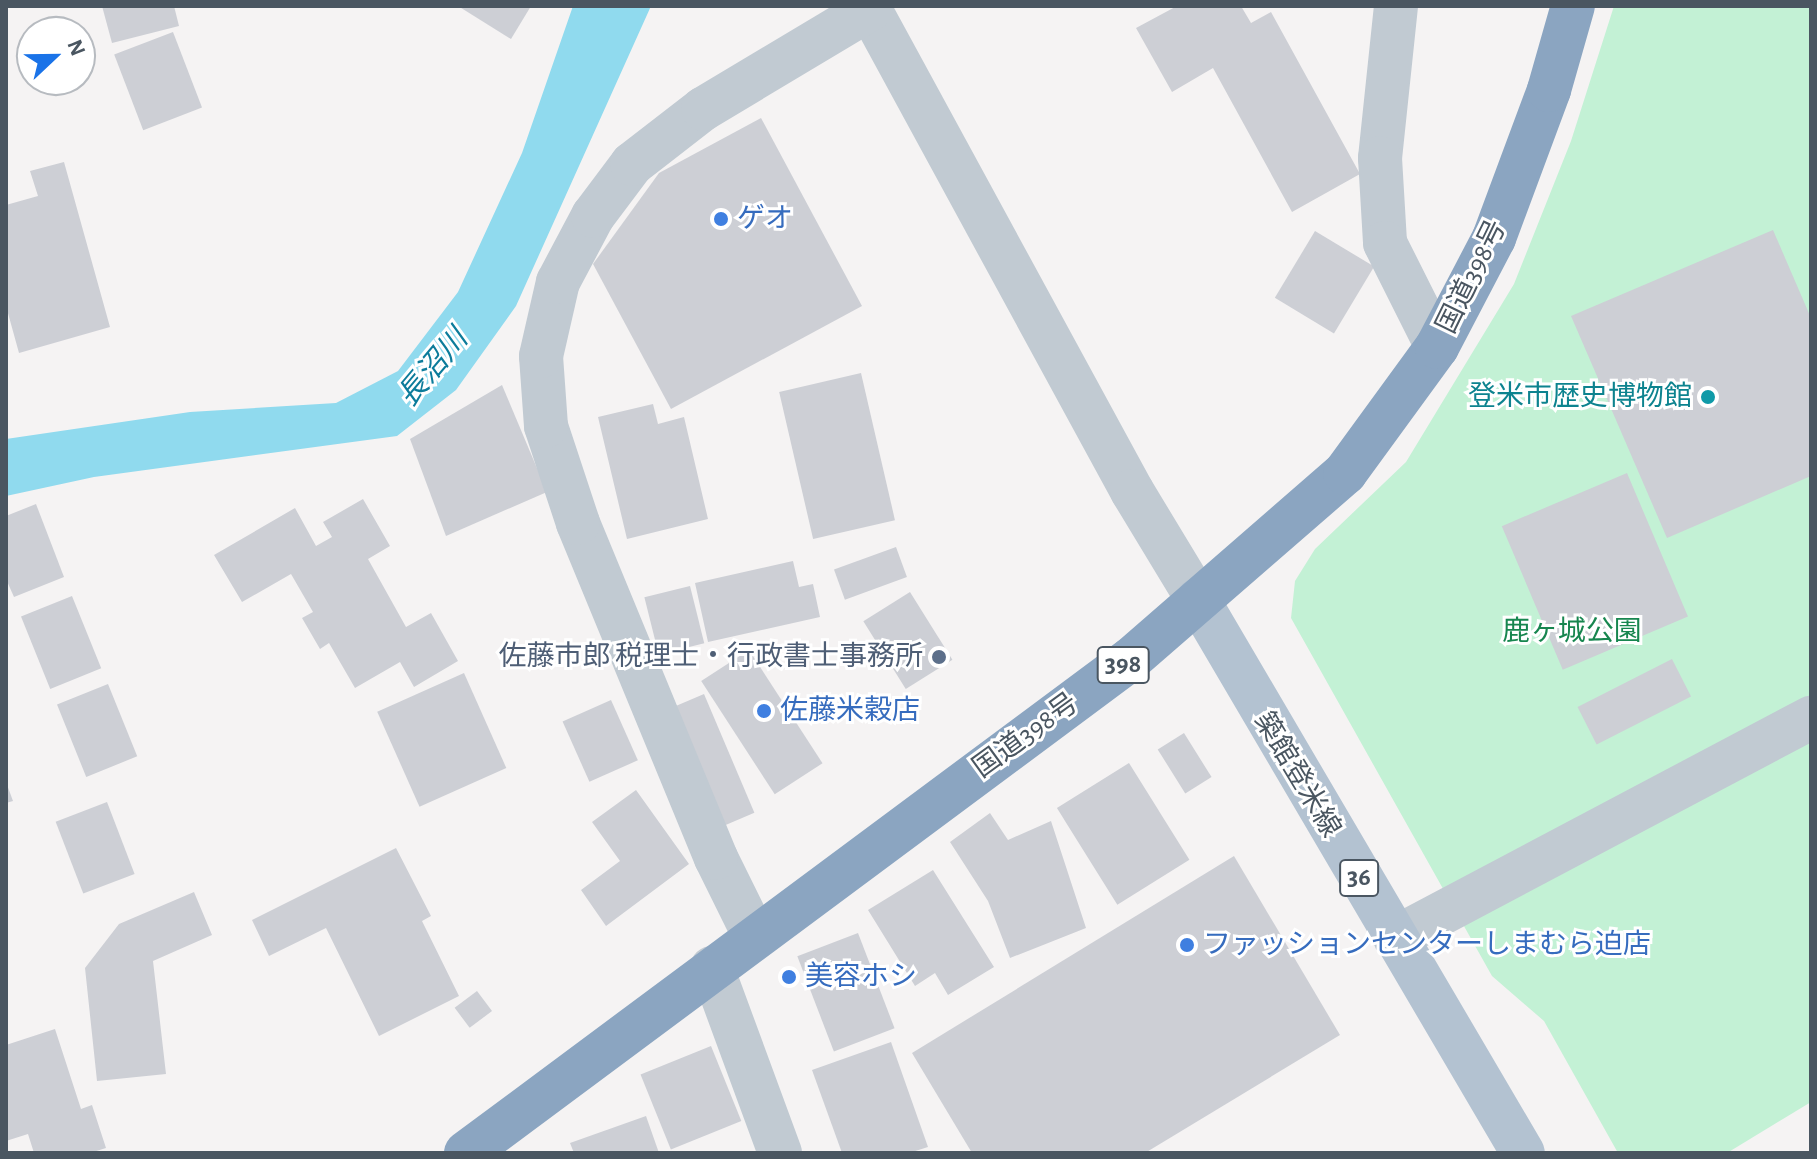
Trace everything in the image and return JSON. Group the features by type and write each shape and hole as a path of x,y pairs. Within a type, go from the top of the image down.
{"highway":[{"name":"国道398号","path":"466,1153 1131,659 1345,473 1437,347 1494,238 1549,90 1573,6"}],"main road":[{"name":"築館登米線","path":"1198,600 1523,1153"}],"street":[{"path":"1396,6 1380,158 1385,243 1437,347"},
{"path":"755,937 703,830 583,537 546,426 541,356 558,282 593,216 632,164 703,109 869,8 1132,491 1198,600"},
{"path":"1395,938 1811,718"},
{"path":"712,968 780,1153"}],"green space":[{"name":"鹿ヶ城公園","path":"1614,6 1811,6 1811,1102 1727,1153 1618,1153 1544,1021 1492,976 1291,618 1295,581 1315,549 1406,462 1514,284 1571,141"}],"water":[{"name":"長沼川","path":"573,6 651,6 516,306 456,390 397,436 94,477 6,496 6,439 190,412 336,403 398,371 458,292 522,153"}],"building":[{"path":"102,6 174,6 179,26 112,43"},
{"path":"458,6 531,6 511,39"},
{"path":"1177,6 1241,6 1251,23 1271,12 1360,174 1292,212 1213,68 1172,92 1136,28"},
{"path":"173,32 202,108 143,130 114,55"},
{"name":"ゲオ","path":"761,118 862,306 671,409 593,264 659,173"},
{"path":"64,162 110,327 19,353 6,306 6,205 38,196 30,171"},
{"name":"登米市歴史博物館","path":"1773,230 1811,318 1811,476 1667,538 1571,316"},
{"path":"1315,231 1374,267 1334,333 1275,298"},
{"path":"861,373 895,520 813,539 779,392"},
{"path":"502,385 547,492 446,536 410,439"},
{"path":"653,404 658,424 684,417 708,519 627,539 598,417"},
{"path":"1627,473 1688,617 1563,670 1502,526"},
{"path":"363,499 390,546 368,559 406,627 431,613 458,661 414,687 400,662 355,688 329,643 320,649 302,618 313,612 291,574 242,602 214,555 295,508 316,546 332,537 323,522"},
{"path":"36,504 64,577 14,597 6,579 6,516"},
{"path":"896,547 907,577 845,600 834,570"},
{"path":"793,561 799,587 813,584 820,617 708,642 695,583"},
{"path":"690,586 704,643 659,655 644,597"},
{"path":"910,592 952,660 906,689 863,621"},
{"path":"72,596 101,668 50,689 21,617"},
{"path":"749,650 823,763 775,794 701,681"},
{"path":"1672,659 1691,696 1597,745 1578,707"},
{"path":"464,673 506,768 420,807 377,712"},
{"path":"108,684 137,756 86,777 57,705"},
{"path":"704,694 754,813 720,827 670,708"},
{"path":"611,700 638,760 589,782 563,722"},
{"path":"1184,733 1212,777 1185,794 1158,749"},
{"path":"1129,763 1189,860 1117,905 1057,808"},
{"path":"6,782 13,801 6,803"},
{"path":"636,790 689,864 606,926 581,890 620,861 592,822"},
{"path":"107,802 135,874 83,894 56,822"},
{"path":"990,813 1008,840 1051,821 1086,928 1010,958 988,901 950,842"},
{"path":"396,848 431,916 422,921 459,996 379,1036 326,928 269,956 252,920"},
{"name":"ファッションセンターしまむら迫店","path":"1234,856 1340,1035 1145,1153 972,1153 912,1053"},
{"path":"933,870 994,967 948,995 935,973 915,986 868,910"},
{"path":"194,892 212,935 153,961 166,1074 97,1081 85,968 119,924"},
{"path":"858,933 895,1028 834,1052 797,956"},
{"path":"477,991 492,1011 470,1028 455,1008"},
{"path":"55,1029 81,1109 92,1105 106,1148 90,1153 34,1153 28,1134 6,1141 6,1045"},
{"path":"891,1042 928,1147 909,1153 842,1153 812,1070"},
{"path":"711,1046 741,1121 671,1150 641,1074"},
{"path":"646,1116 659,1153 574,1153 570,1143"}],"place":[{"name":"ゲオ","path":"721,219"},
{"name":"登米市歴史博物館","path":"1708,397"},
{"name":"佐藤市郎 税理士・行政書士事務所","path":"939,657"},
{"name":"佐藤米穀店","path":"764,711"},
{"name":"ファッションセンターしまむら迫店","path":"1187,945"},
{"name":"美容ホシ","path":"789,977"}]}
